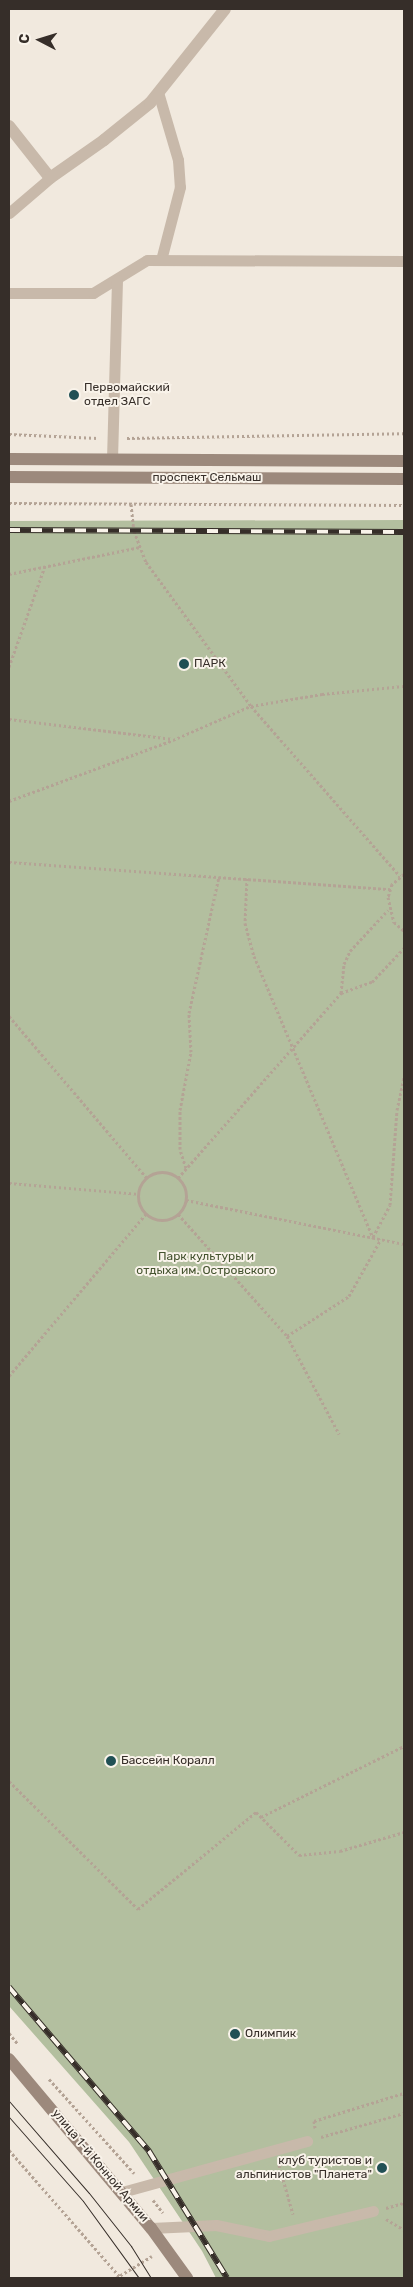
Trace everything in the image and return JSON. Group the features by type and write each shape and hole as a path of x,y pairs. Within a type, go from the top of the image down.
{"main road":[{"name":"проспект Сельмаш","path":"9,459 404,461"},
{"name":"проспект Сельмаш","path":"9,477 404,479"},
{"name":"улица 1-й Конной Армии","path":"9,2059 122,2192 187,2278"}],"street":[{"path":"9,126 50,178 104,140 158,92 225,9"}],"lane":[{"path":"158,92 178,160 180,187 161,260"},
{"path":"9,213 50,178"},
{"path":"9,293 93,293 117,280 146,260 404,261"},
{"path":"112,459 117,280"},
{"path":"122,2192 307,2141"},
{"path":"151,2228 216,2225 269,2236 373,2211"}],"path":[{"path":"9,434 114,439 404,433"},
{"path":"9,503 404,505"},
{"path":"131,504 140,547 146,562 251,706 402,875 390,889 388,910 394,922 404,931"},
{"path":"9,574 140,547"},
{"path":"9,667 46,566"},
{"path":"9,800 173,740 251,706 322,694 404,686"},
{"path":"9,718 173,740"},
{"path":"9,862 390,889"},
{"path":"186,1168 180,1150 180,1110 191,1052 190,1012 219,876"},
{"path":"247,878 244,923 254,956 291,1051 373,1238"},
{"path":"341,993 344,964 350,951 388,910"},
{"path":"178,1178 341,993 372,982 404,948"},
{"path":"9,1016 147,1178"},
{"path":"373,1238 390,1205 397,1110 404,1076"},
{"path":"162,1172 178,1178 185,1188 186,1200 178,1214 162,1220 146,1214 140,1204 139,1194 147,1178 162,1172"},
{"path":"9,1183 139,1194"},
{"path":"186,1200 404,1244"},
{"path":"9,1376 146,1214"},
{"path":"178,1214 287,1336 339,1434"},
{"path":"287,1336 349,1296 381,1239"},
{"path":"261,1817 404,1746"},
{"path":"9,1781 138,1909 256,1812 299,1855 340,1850 404,1832"},
{"path":"9,2033 22,2048"},
{"path":"42,2071 143,2186 173,2226"},
{"path":"404,2093 314,2120 316,2138 404,2113"},
{"path":"9,2150 119,2278 164,2247"},
{"path":"274,2150 297,2230"},
{"path":"373,2211 404,2230"}],"green space":[{"name":"Парк культуры и отдыха им. Островского","path":"404,520 404,2278 216,2278 202,2251 129,2142 9,2006 9,521"}],"tram line":[{"path":"9,2101 89,2193 131,2246 151,2278"},
{"path":"9,2117 83,2201 139,2278"}],"railway":[{"path":"9,530 404,532"},
{"path":"9,1987 149,2151 227,2278"}],"place":[{"name":"Первомайский отдел ЗАГС","path":"74,395"},
{"name":"ПАРК","path":"184,664"},
{"name":"Бассейн Коралл","path":"111,1761"},
{"name":"Олимпик","path":"235,2034"},
{"name":"клуб туристов и альпинистов \"Планета\"","path":"382,2168"}]}
